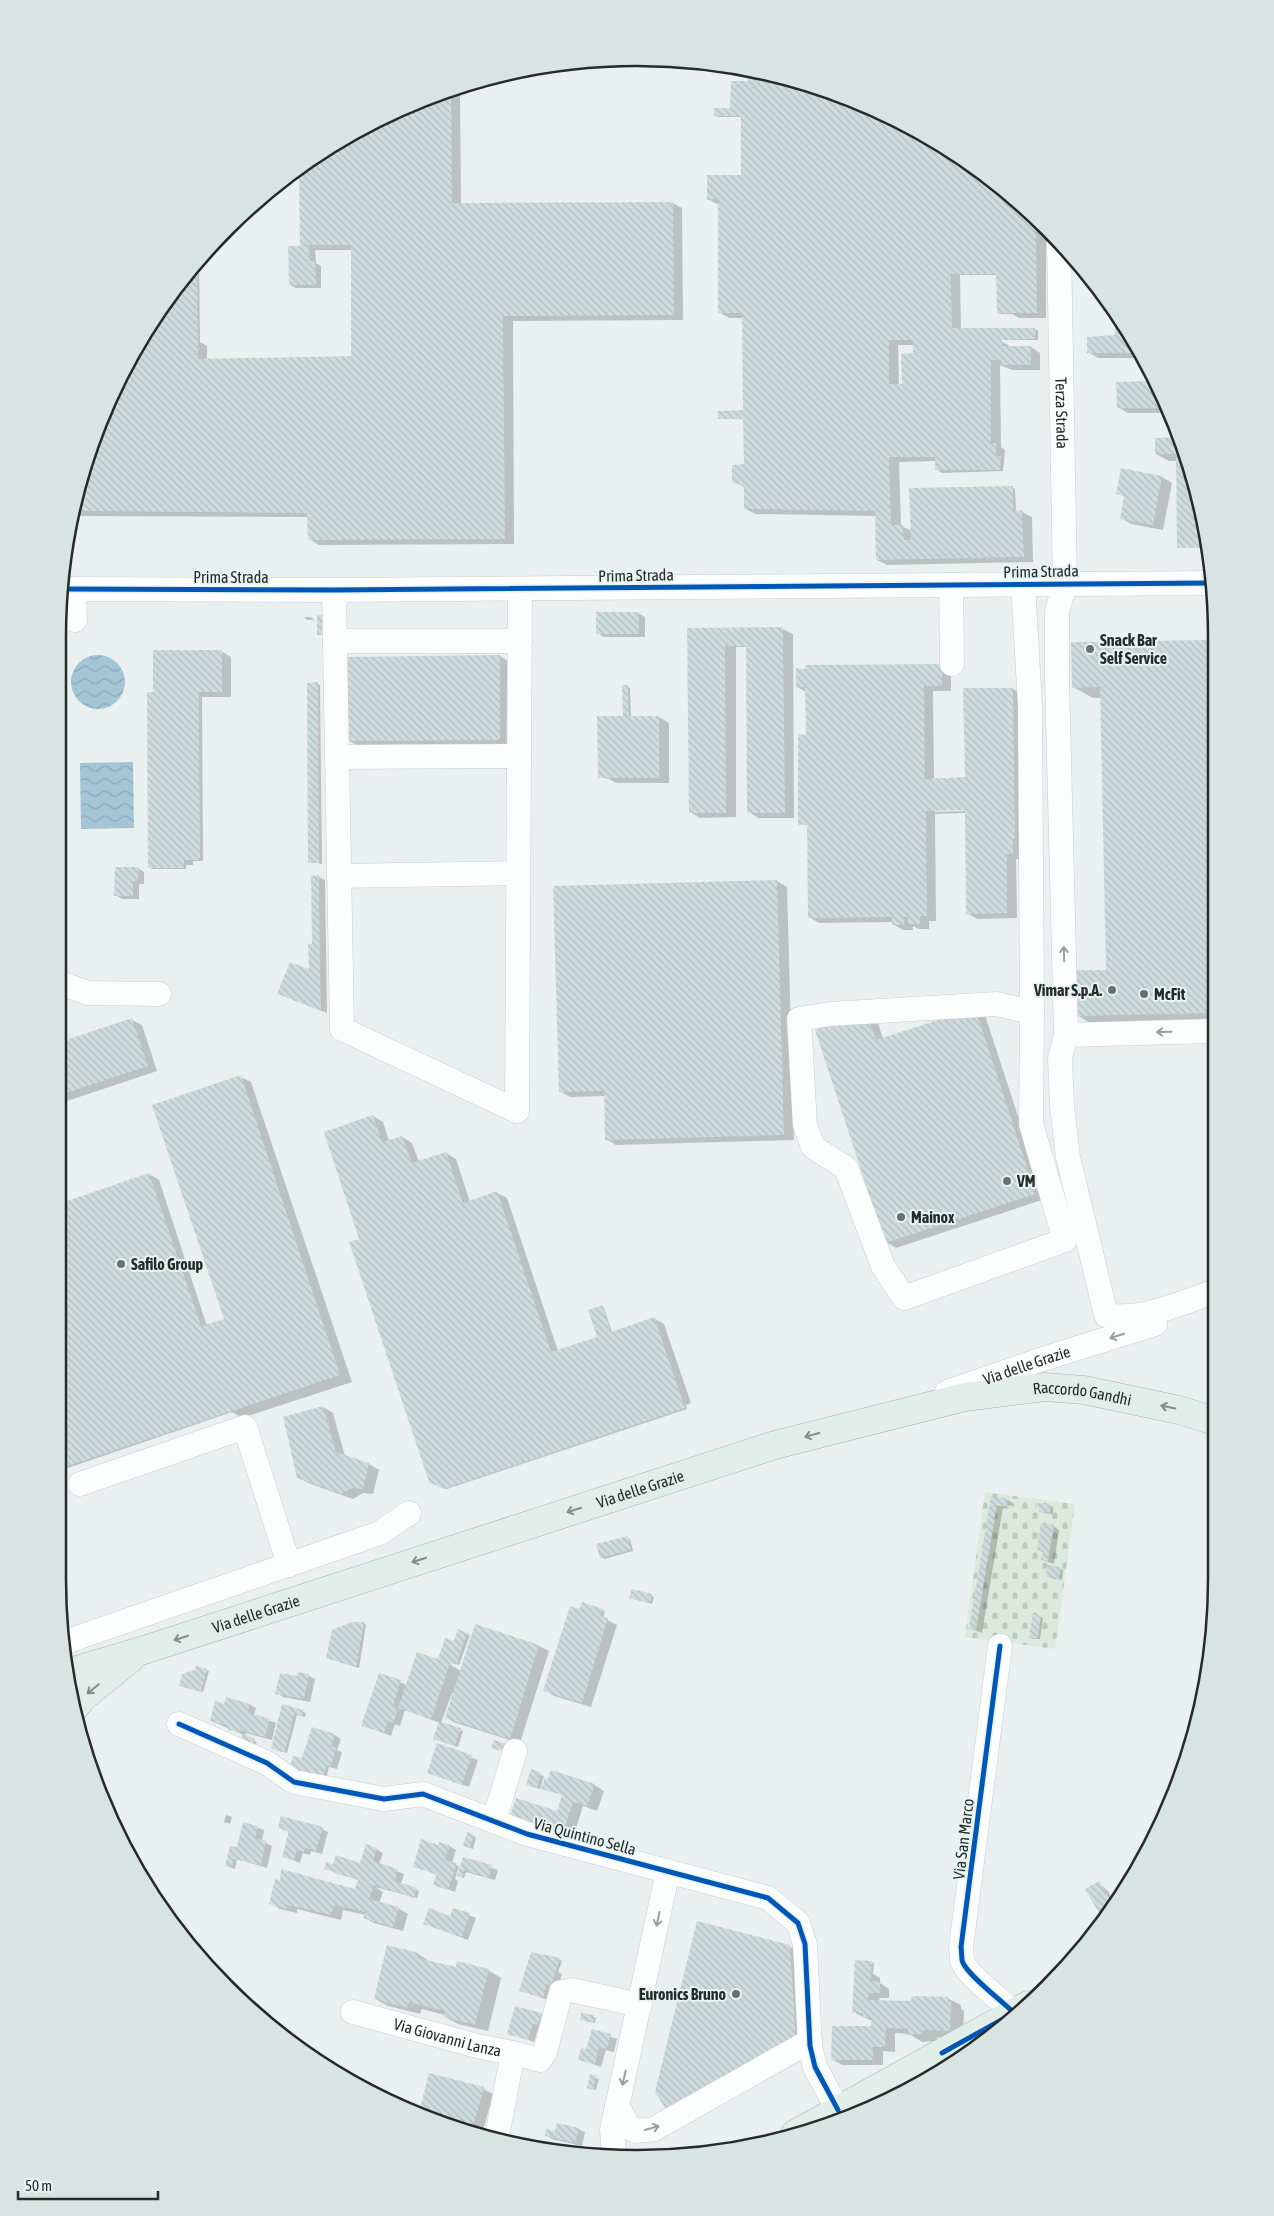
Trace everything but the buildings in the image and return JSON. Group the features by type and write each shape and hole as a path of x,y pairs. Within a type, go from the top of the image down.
{"main road":[{"name":"Raccordo Gandhi","path":"859,1422 965,1397 1046,1387 1093,1392 1180,1410 1208,1419"},
{"name":"Via delle Grazie","path":"74,1670 141,1651 775,1445 859,1422"},
{"path":"80,1702 90,1691 141,1651"},
{"name":"Via San Marco","path":"940,2062 966,2045"},
{"name":"Via San Marco","path":"911,2079 935,2065"},
{"name":"Via San Marco","path":"853,2107 893,2089"}],"street":[{"name":"Terza Strada","path":"1059,253 1065,584 1057,612 1066,1035 1060,1058 1062,1106 1068,1157 1106,1315 1120,1318 1146,1314 1208,1294"},
{"name":"Prima Strada","path":"68,589 334,590 1205,583"},
{"path":"1023,584 1030,705 1032,1012 1031,1124 1065,1240 904,1298 883,1266 846,1168 813,1147 805,1125 799,1019 839,1013 996,1004 1032,1012"},
{"path":"951,585 952,664"},
{"path":"334,590 342,1029 517,1111 520,589"},
{"path":"68,592 75,620"},
{"path":"335,641 520,641"},
{"path":"337,757 519,756"},
{"path":"339,876 518,873"},
{"path":"66,984 88,993 159,994"},
{"path":"1066,1035 1208,1031"},
{"name":"Via delle Grazie","path":"859,1422 1046,1358 1208,1308"},
{"path":"80,1484 245,1427 289,1565"},
{"path":"70,1639 380,1533 409,1513"},
{"name":"Via San Marco","path":"1000,1646 961,1947 963,1962 970,1974 998,1997 1015,2006"},
{"name":"Via Quintino Sella","path":"179,1724 267,1763 294,1782 384,1799 423,1794 527,1834 768,1898 798,1923 805,1944 810,2041 828,2116"},
{"path":"494,1821 515,1750"},
{"path":"614,2149 612,2130 668,1871"},
{"path":"513,2053 540,2060 546,2052 566,1991 640,2005"},
{"name":"Via Giovanni Lanza","path":"353,2012 478,2046 513,2053 498,2132"},
{"path":"617,2106 629,2127 636,2131 654,2129 810,2041"}],"green space":[{"path":"985,1492 1075,1504 1055,1649 965,1637"}],"water":[{"path":"93,655 103,655 113,659 121,667 125,682 121,697 113,705 103,709 93,709 83,705 75,697 71,687 71,677 75,667 83,659"},
{"path":"133,762 134,828 81,829 80,763"}],"cycle path":[{"path":"68,589 334,590 1205,583"},
{"path":"1000,1646 961,1947 962,1961 966,1968 1011,2010"},
{"path":"179,1724 267,1763 294,1782 384,1799 423,1794 527,1834 768,1898 798,1923 805,1944 810,2046 815,2067 838,2110"},
{"path":"942,2053 993,2024"}],"place":[{"name":"Snack Bar Self Service","path":"1090,649"},
{"name":"Vimar S.p.A.","path":"1112,990"},
{"name":"McFit","path":"1144,994"},
{"name":"VM","path":"1007,1181"},
{"name":"Mainox","path":"901,1217"},
{"name":"Safilo Group","path":"121,1264"},
{"name":"Euronics Bruno","path":"736,1994"}]}
